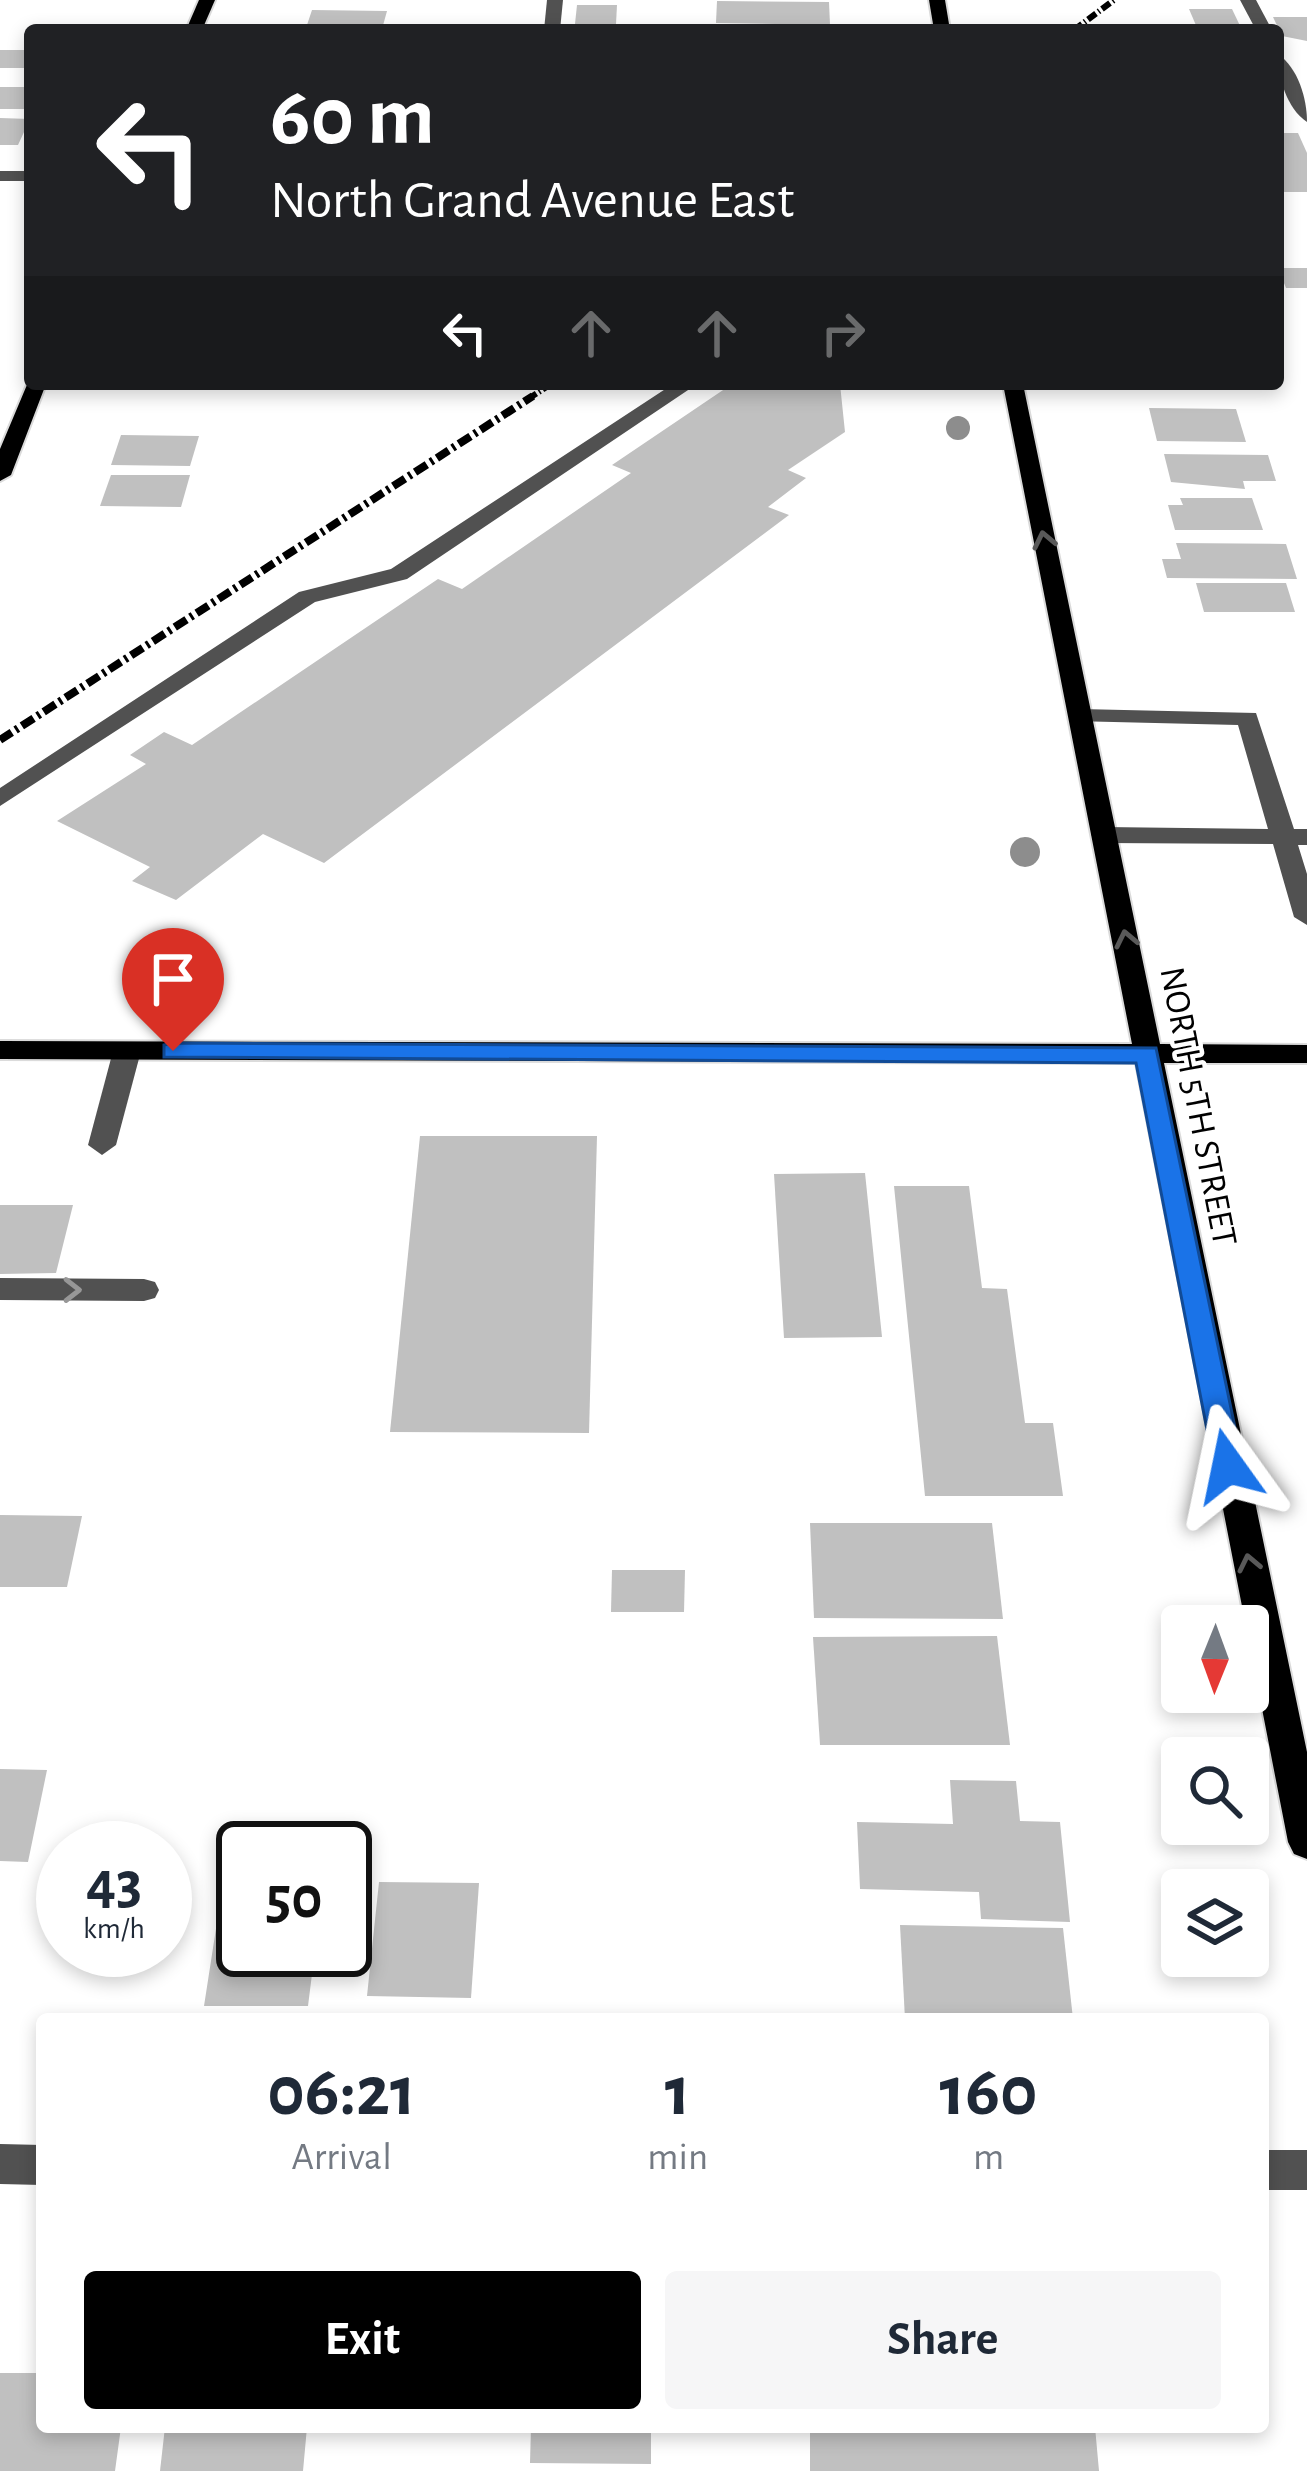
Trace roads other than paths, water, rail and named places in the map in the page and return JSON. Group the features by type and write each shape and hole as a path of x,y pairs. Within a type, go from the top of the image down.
{"main road":[{"path":"0,475 35,390"},
{"name":"NORTH 5TH STREET","path":"1014,390 1307,1842"},
{"path":"0,1050 1307,1054"}],"street":[{"path":"1284,71 1307,117"},
{"path":"0,799 308,597 399,574 678,390"},
{"path":"1080,716 1248,718 1294,836 1307,917"},
{"path":"1104,835 1294,836"},
{"path":"102,1145 127,1051"},
{"path":"0,1289 144,1290"},
{"path":"0,2164 36,2164"},
{"path":"1269,2170 1307,2170"}],"railway":[{"path":"1082,24 1114,0"},
{"path":"528,399 542,390"},
{"path":"0,740 533,396"}]}
